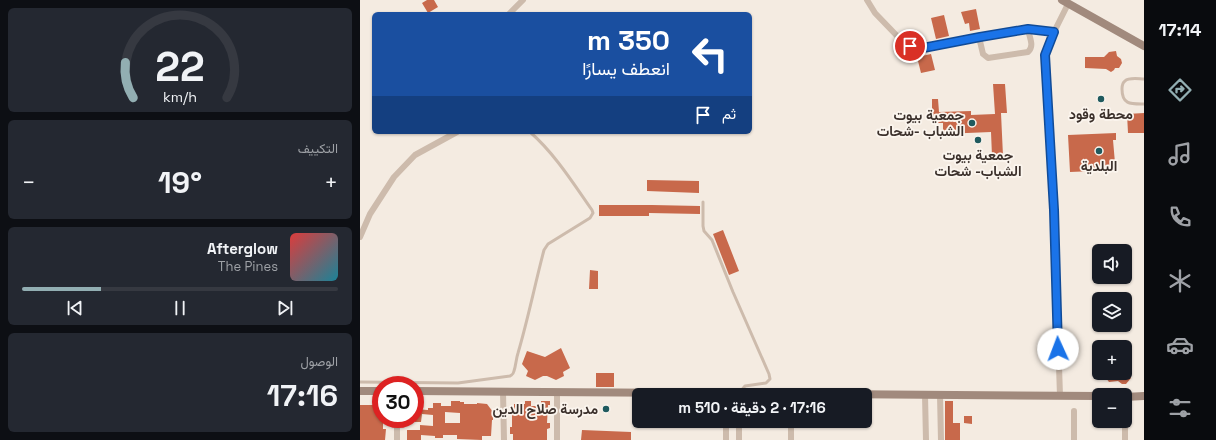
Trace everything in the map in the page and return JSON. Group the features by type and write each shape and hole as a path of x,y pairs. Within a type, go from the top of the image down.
{"street":[{"path":"511,12 523,0"},
{"path":"867,0 875,13 901,40 918,49 1028,29 1054,32"},
{"path":"1060,396 1054,210 1045,55 1065,2 1144,46"},
{"path":"980,37 983,54 988,58 1028,52 1032,46 1028,29"},
{"path":"360,237 370,214 394,178 415,155 453,134"},
{"path":"360,391 372,391"},
{"path":"424,391 632,393"},
{"path":"503,392 504,440"},
{"path":"556,392 557,440"},
{"path":"872,395 1092,396"},
{"path":"925,395 926,440"},
{"path":"940,395 941,440"},
{"path":"1132,397 1144,396"},
{"path":"1074,411 1074,440"},
{"path":"397,428 397,440"},
{"path":"726,428 726,440"},
{"path":"739,428 739,440"},
{"path":"791,428 791,440"},
{"path":"1125,428 1125,440"}],"lane":[{"path":"1144,79 1128,79 1123,84 1122,89 1123,97 1126,102 1132,104 1144,104"},
{"path":"360,382 458,383 510,376 513,374 517,354 523,339 544,250 548,244 590,218 593,214 592,210 552,154 542,142 532,134"},
{"path":"703,202 704,231 712,240 769,374 770,379 766,383 745,386 744,388"}],"building":[{"path":"427,0 434,0 438,7 427,12 422,3"},
{"path":"976,9 980,29 970,31 969,23 965,24 961,12"},
{"path":"944,15 949,36 936,39 931,18"},
{"path":"1116,51 1117,56 1121,59 1122,63 1119,68 1115,68 1111,72 1106,69 1085,68 1085,57 1104,57 1109,52"},
{"path":"931,54 935,70 921,73 917,57"},
{"name":"جمعية بيوت الشباب -شحات","path":"993,84 1005,84 1007,113 1001,113 1003,156 992,156 991,132 943,134 943,123 932,123 932,99 938,99 939,112 971,111 971,115 995,114"},
{"path":"1144,113 1144,133 1128,133 1127,114"},
{"path":"1116,133 1116,140 1113,140 1115,163 1117,162 1118,170 1070,172 1068,135"},
{"path":"647,180 699,181 699,193 647,191"},
{"path":"599,205 700,206 700,214 649,213 649,216 599,216"},
{"path":"723,230 739,271 729,275 713,234"},
{"path":"590,270 598,271 598,289 589,289"},
{"path":"561,348 570,368 563,372 564,376 556,380 543,376 535,380 526,376 528,371 522,364 527,351 545,357"},
{"path":"596,373 614,373 614,387 596,387"},
{"path":"1108,380 1129,380 1126,384 1122,384 1118,381 1109,382"},
{"path":"451,401 460,401 464,402 464,404 487,404 493,412 491,436 482,436 482,440 457,439 457,435 443,435 443,438 435,438 435,436 421,435 421,440 407,440 407,430 420,430 420,428 424,428 424,425 433,426 433,415 424,414 424,410 433,408 433,403 441,403 441,406 451,406","holes":["445,412 460,413 460,423 445,423"]},
{"path":"525,401 531,401 531,406 541,406 541,401 550,401 550,405 548,405 547,423 550,423 550,428 547,429 547,440 513,440 513,434 510,434 510,427 512,427 512,410 514,409 514,404 525,404"},
{"path":"945,401 953,401 953,423 960,423 960,440 945,440"},
{"path":"360,405 372,405 372,428 386,429 385,440 360,440"},
{"path":"964,416 972,416 972,424 964,423"},
{"path":"582,430 631,432 631,440 581,440"}],"place":[{"name":"محطة وقود","path":"1101,99"},
{"name":"جمعية بيوت الشباب -شحات","path":"972,123"},
{"name":"جمعية بيوت الشباب- شحات","path":"978,140"},
{"name":"البلدية","path":"1099,151"},
{"name":"مدرسة صلاح الدين","path":"606,409"}],"route":[{"path":"910,46 918,49 1028,29 1054,32 1045,55 1054,210 1058,349"}]}
